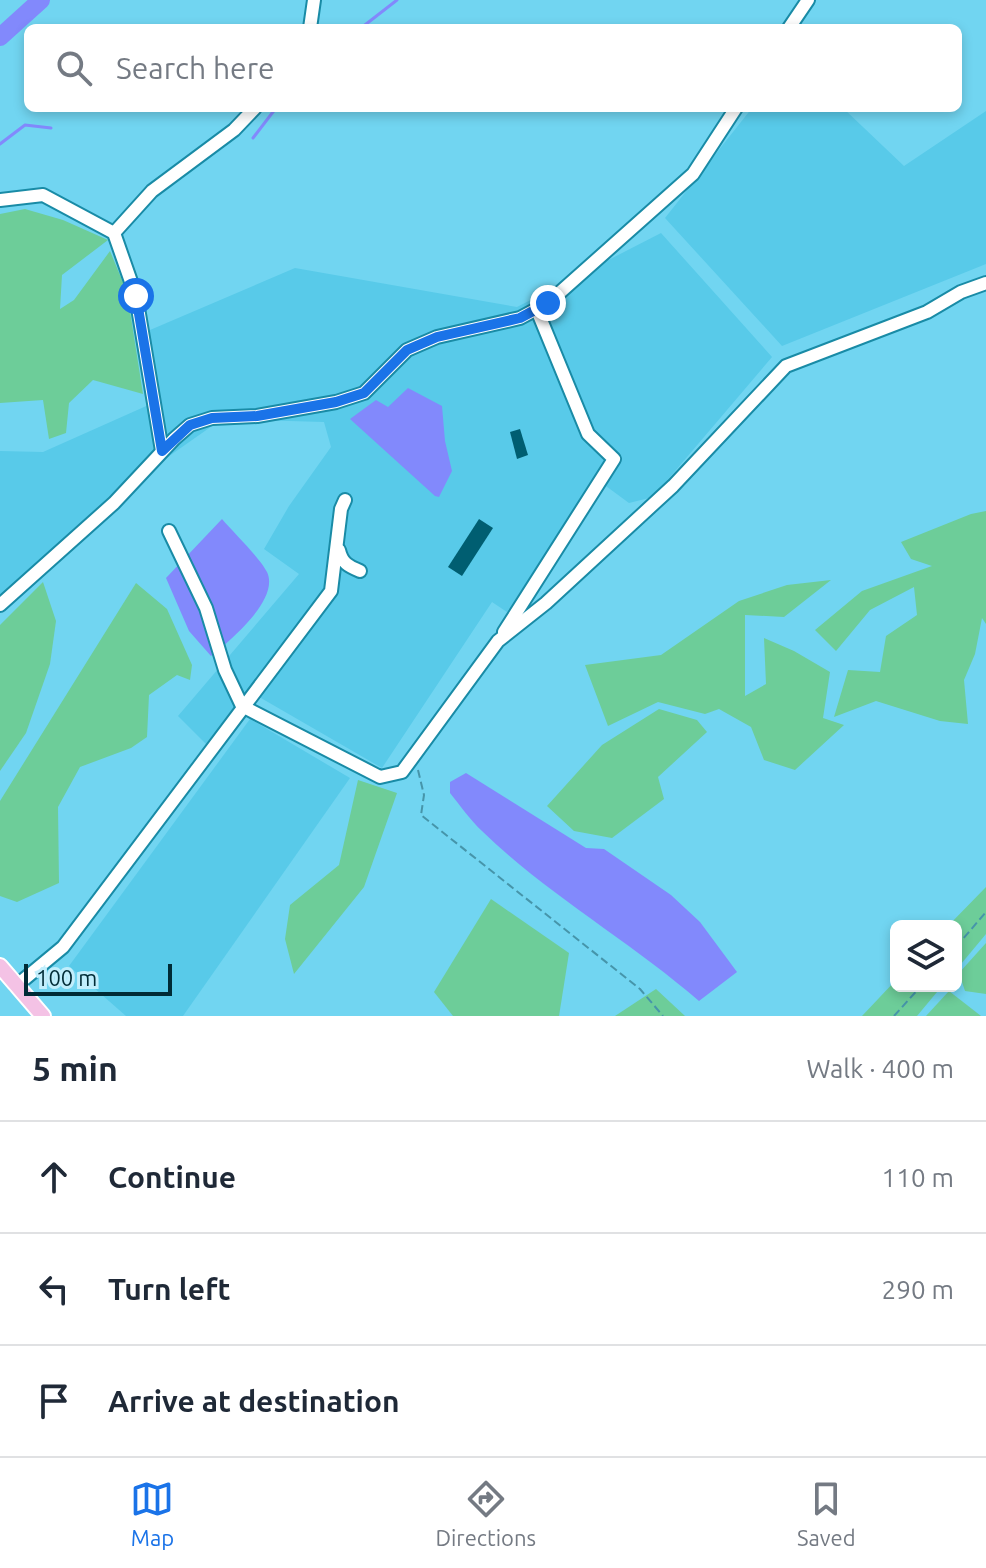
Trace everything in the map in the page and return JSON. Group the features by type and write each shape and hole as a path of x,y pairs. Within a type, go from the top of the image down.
{"main road":[{"path":"0,966 43,1016"}],"street":[{"path":"311,24 314,0"},
{"path":"792,24 808,0"},
{"path":"114,233 152,191 234,130 251,112"},
{"path":"0,605 114,503 190,425 212,418 257,416 336,402 364,393 407,350 437,337 520,318 548,303 693,174 733,112"},
{"path":"0,200 43,195 114,233 136,296 162,451"},
{"path":"498,641 546,603 673,486 786,366 927,312 961,292 986,283"},
{"path":"169,531 206,608 225,670 242,706 380,777 402,772 498,641 614,459 588,434 537,310"},
{"path":"16,986 63,947 331,591 341,509 345,500"},
{"path":"338,548 341,560 360,571"}],"path":[{"path":"414,753 424,795 421,815 640,989 663,1016"},
{"path":"962,940 986,912"},
{"path":"894,1016 916,992"}],"shaded area":[{"path":"986,111 986,264 782,346 665,218 749,112 847,112 904,166"},
{"path":"661,233 772,357 653,497 629,503 595,478 507,612 492,602 382,768 247,690 206,744 178,716 299,574 264,549 289,506 331,447 324,422 222,419 165,459 0,606 0,451 43,452 153,403 143,333 295,268 517,307"},
{"path":"408,388 442,406 452,471 439,497 350,419 376,400 388,407"},
{"path":"222,519 264,566 269,583 260,606 251,618 211,656 189,631 166,578"},
{"path":"250,719 350,778 183,1016 126,1016 69,966"},
{"path":"466,773 586,848 604,849 671,895 700,922 737,972 699,1001 534,876 478,827 450,793 450,782"}],"green space":[{"path":"25,209 63,220 108,240 62,275 60,309 74,300 110,251 127,292 143,394 93,380 69,403 66,433 49,439 43,400 0,403 0,214"},
{"path":"986,511 986,624 982,618 975,654 964,680 968,724 940,721 876,701 834,717 848,670 880,672 886,636 917,615 914,587 870,610 836,651 815,630 862,591 932,566 911,559 901,542"},
{"path":"831,580 784,617 745,615 745,696 766,684 764,638 830,672 823,718 844,725 795,770 764,760 751,727 719,709 705,714 658,702 608,726 585,665 661,655 739,601 787,585"},
{"path":"43,582 56,621 50,664 26,733 0,771 0,625"},
{"path":"136,583 167,609 192,665 190,680 177,675 149,695 147,737 131,748 80,767 58,807 59,883 17,902 0,896 0,801"},
{"path":"659,709 697,720 707,732 658,777 664,799 612,838 574,831 547,806 602,745"},
{"path":"358,780 397,793 364,887 294,974 285,939 290,905 339,865"},
{"path":"986,887 986,934 962,963 962,920 954,920"},
{"path":"491,899 569,953 559,1016 453,1016 434,992"},
{"path":"986,943 986,994 965,991 962,970"},
{"path":"890,986 890,992 937,992 917,1016 862,1016"},
{"path":"656,989 685,1016 615,1016"},
{"path":"950,992 981,1016 926,1016"}],"building":[{"path":"520,429 528,455 517,459 510,432"},
{"path":"479,519 493,528 462,576 448,567"}],"waterway":[{"path":"0,37 41,0"},
{"path":"366,24 397,0"},
{"path":"253,138 273,112"},
{"path":"0,144 25,125 51,128"}],"route":[{"path":"136,296 162,451 190,425 212,418 257,416 336,402 364,393 407,350 437,337 520,318 548,303"}]}
